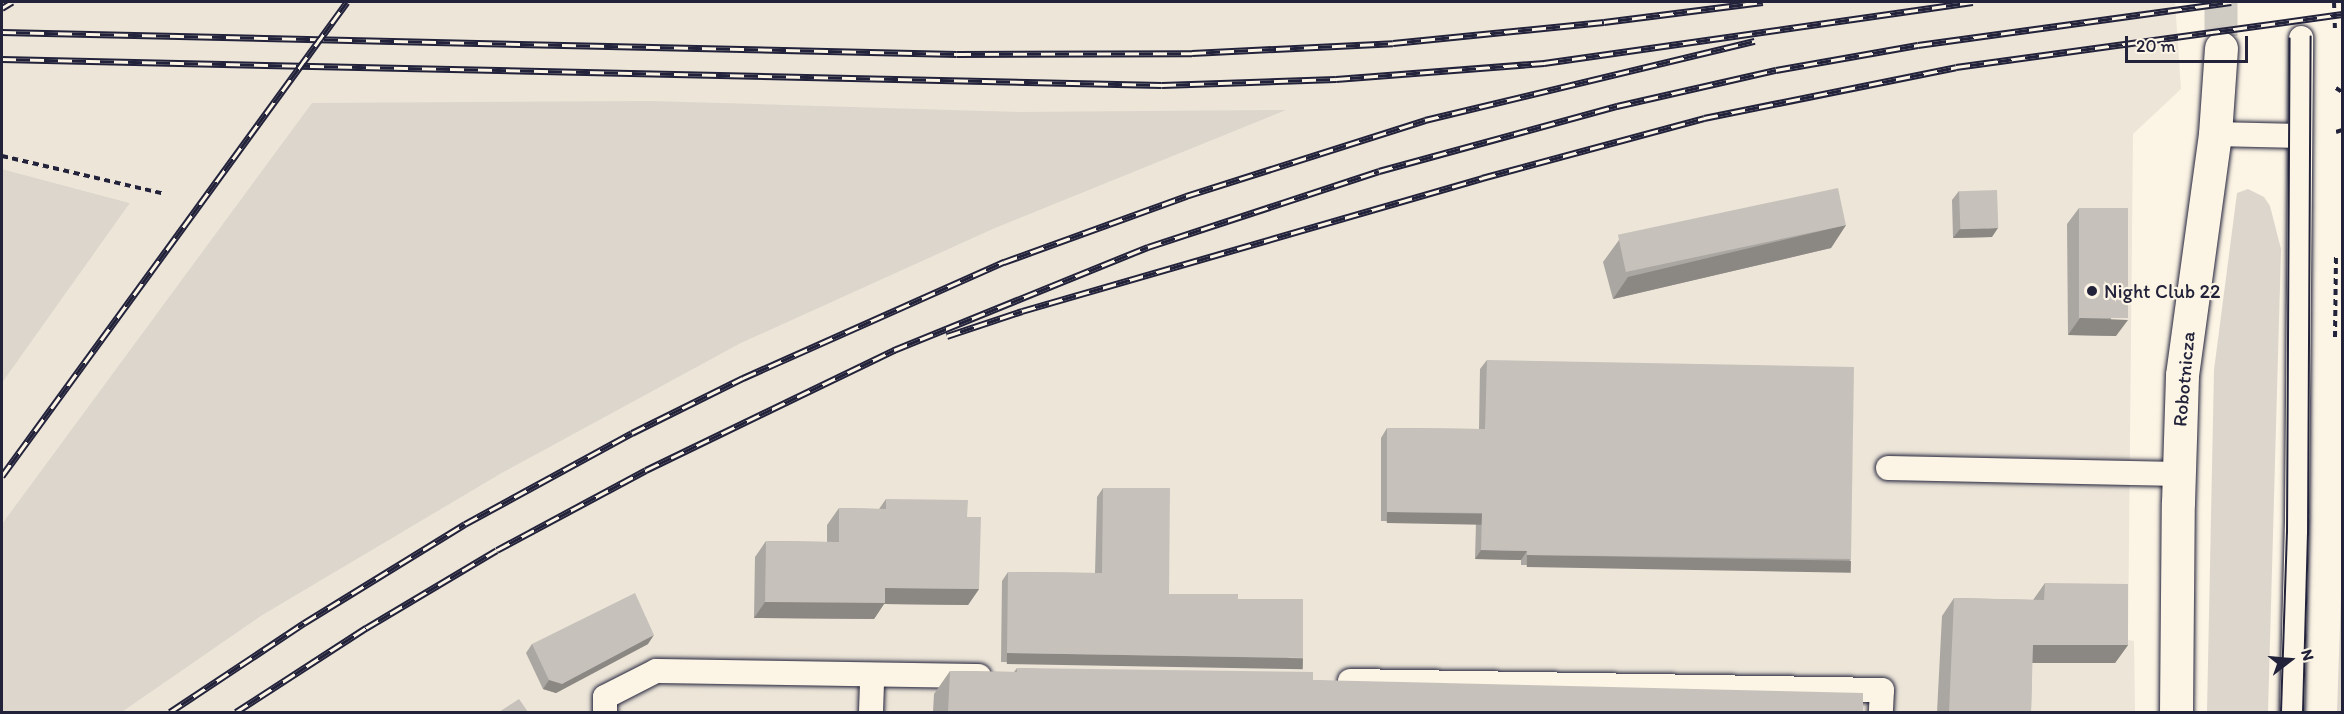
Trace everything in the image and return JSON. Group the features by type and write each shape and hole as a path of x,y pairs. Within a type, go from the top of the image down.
{"street":[{"name":"Robotnicza","path":"2176,712 2182,375 2215,134 2221,48"}],"lane":[{"path":"2292,712 2298,516 2301,38"},
{"path":"2215,134 2300,136"},
{"path":"1888,468 2179,474"},
{"path":"605,712 605,697 656,671 1003,676"},
{"path":"871,712 872,675"},
{"path":"1324,681 1882,690 1881,712"}],"path":[{"path":"2336,88 2343,92"},
{"path":"2336,132 2343,130"},
{"path":"2,156 165,194"}],"shaded area":[{"path":"2,2 2175,2 2181,89 2133,134 2128,640 2134,641 2135,712 122,712 261,616 502,473 743,342 2,566 2,383 130,203 2,169"},
{"path":"652,101 1020,112 1286,110 995,228 743,342 502,473 261,616 122,712 2,712 2,524 312,103"},
{"path":"2,169 130,203 2,383"},
{"path":"2248,189 2264,197 2270,206 2281,249 2268,712 2207,712 2214,370 2237,193"},
{"path":"2342,534 2342,712 2337,712 2341,596"}],"building":[{"path":"1838,188 1846,225 1626,272 1618,235"},
{"path":"1997,190 1998,228 1960,229 1959,191"},
{"name":"Night Club 22","path":"2079,208 2128,208 2128,318 2079,318"},
{"path":"1487,360 1854,367 1851,559 1527,555 1527,551 1481,550 1482,513 1387,512 1387,428 1485,429"},
{"path":"1103,488 1170,488 1169,594 1238,594 1238,599 1303,599 1303,658 1007,653 1008,572 1102,573"},
{"path":"886,499 968,500 967,517 981,517 979,589 885,588 885,603 765,602 766,541 839,542 839,508 886,509"},
{"path":"2045,583 2128,584 2128,645 2033,645 2031,712 1949,712 1954,598 2044,600"},
{"path":"635,593 654,635 562,684 549,680 532,644"},
{"path":"1017,668 1313,672 1313,680 1863,693 1863,712 948,712 950,671 1017,672"},
{"path":"519,699 528,712 499,712"}],"tunnel":[{"path":"2221,2 2221,48"}],"tram line":[{"path":"2303,712 2308,535 2311,37"},
{"path":"2281,712 2287,533 2290,39"}],"railway":[{"path":"2,8 12,2"},
{"path":"2,476 347,2"},
{"path":"2,32 957,54 1192,53 1393,43 1604,22 1763,2"},
{"path":"2,59 1162,85 1336,79 1544,63 1973,2"},
{"path":"236,712 366,628 497,550 646,470 894,350 1148,247 1379,171 1617,106 1776,70 1918,45 2231,2"},
{"path":"947,336 1022,311 1482,178 1704,118 1956,67 2342,14"},
{"path":"170,712 304,623 465,524 632,433 743,378 1004,262 1186,196 1425,120 1755,41"}],"place":[{"name":"Night Club 22","path":"2092,291"}]}
